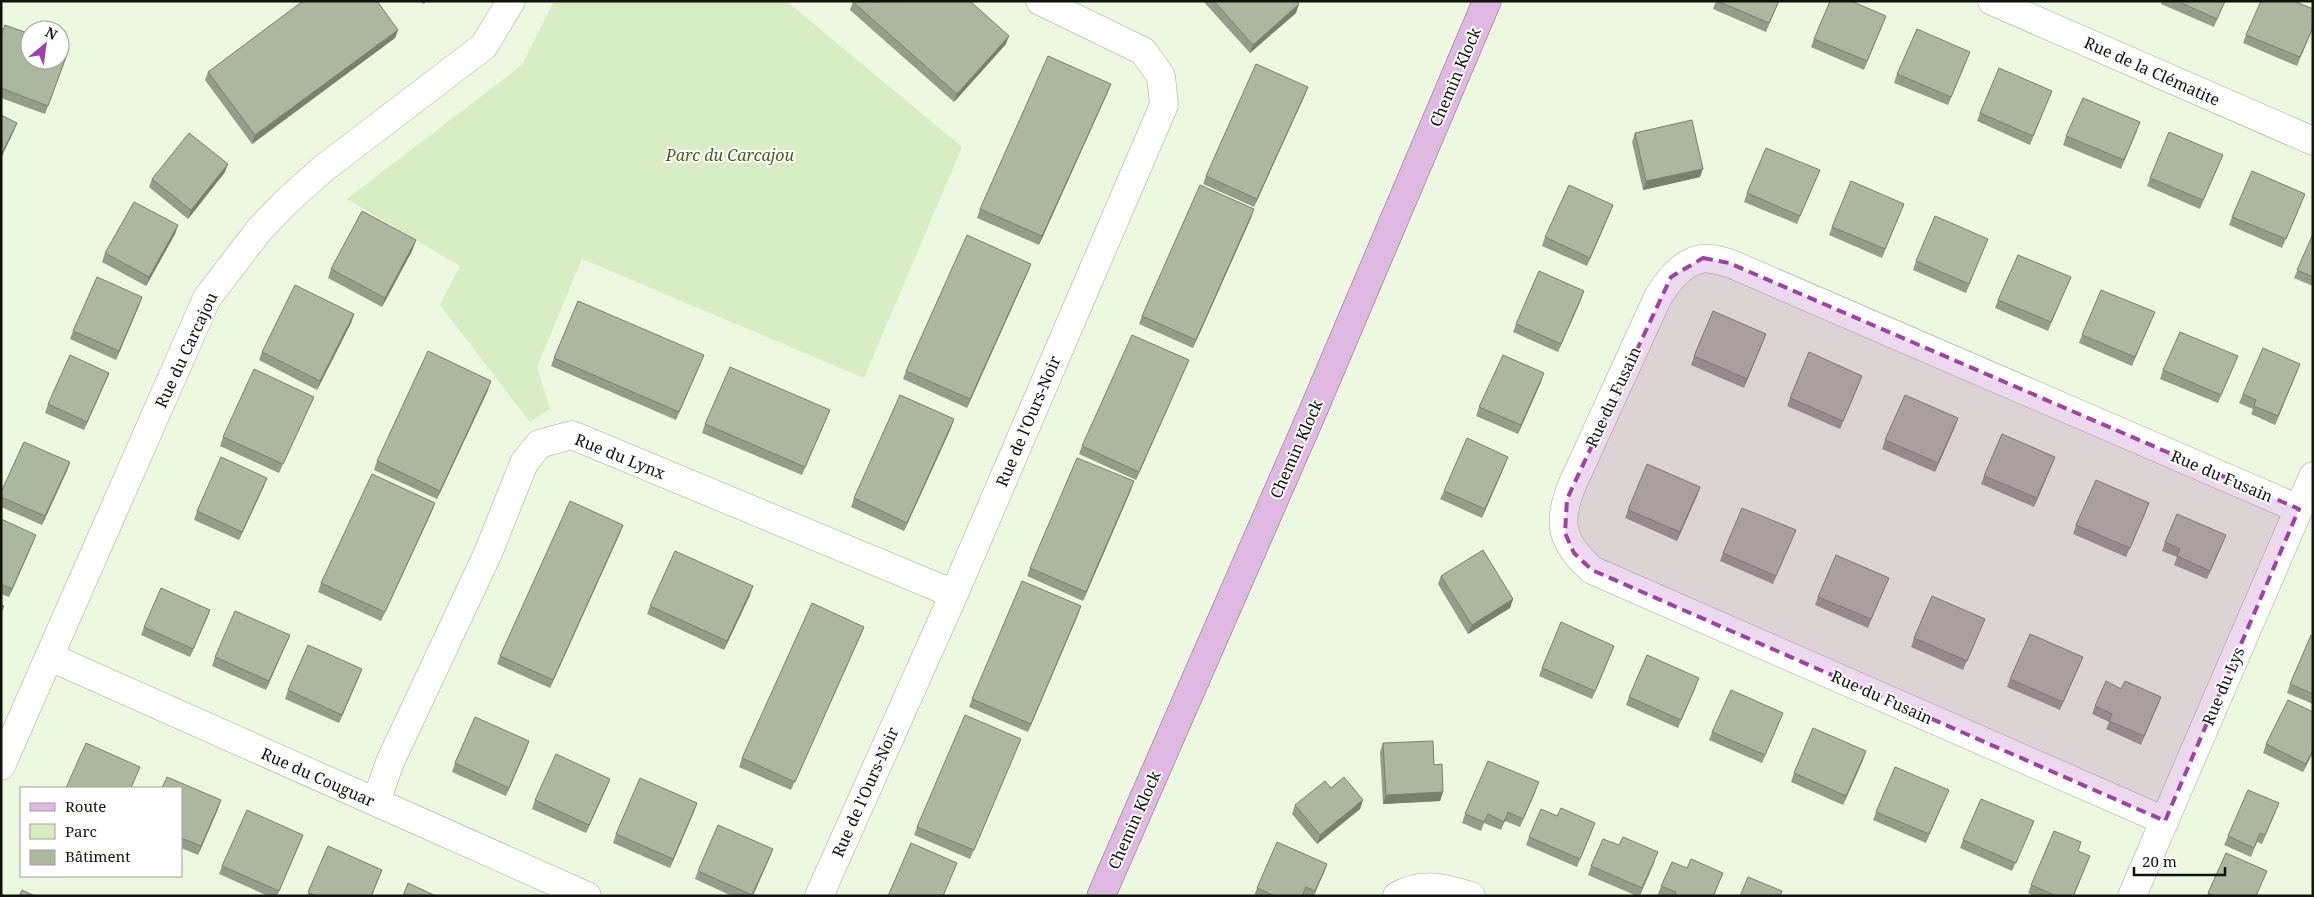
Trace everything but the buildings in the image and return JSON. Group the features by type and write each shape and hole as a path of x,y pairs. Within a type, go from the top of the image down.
{"main road":[{"name":"Chemin Klock","path":"1101,896 1313,411 1487,1"}],"street":[{"name":"Rue du Carcajou","path":"1,766 207,298 245,247 286,202 324,168 484,46 511,1"},
{"name":"Rue de l'Ours-Noir","path":"820,896 954,594 1164,105 1162,76 1143,51 1040,1"},
{"name":"Rue de la Clématite","path":"1992,1 2313,141"},
{"name":"Rue du Fusain","path":"2164,821 1592,570 1574,553 1565,533 1564,516 1567,499 1573,483 1658,297 1671,277 1689,264 1702,258 1729,263 2299,508"},
{"name":"Rue du Lynx","path":"376,802 390,762 488,554 524,463 539,444 572,435 954,594"},
{"name":"Rue du Lys","path":"2132,896 2313,476"},
{"name":"Rue du Couguar","path":"50,656 587,896"},
{"path":"1397,896 1406,890 1422,886 1443,888 1471,896"}],"highlighted area":[{"path":"1703,258 1729,263 2299,509 2165,821 1592,570 1574,553 1565,533 1567,499 1671,277"}],"green space":[{"name":"Parc du Carcajou","path":"554,1 786,1 962,147 864,378 582,259 537,367 550,409 530,422 440,305 460,266 347,199 522,65"}]}
